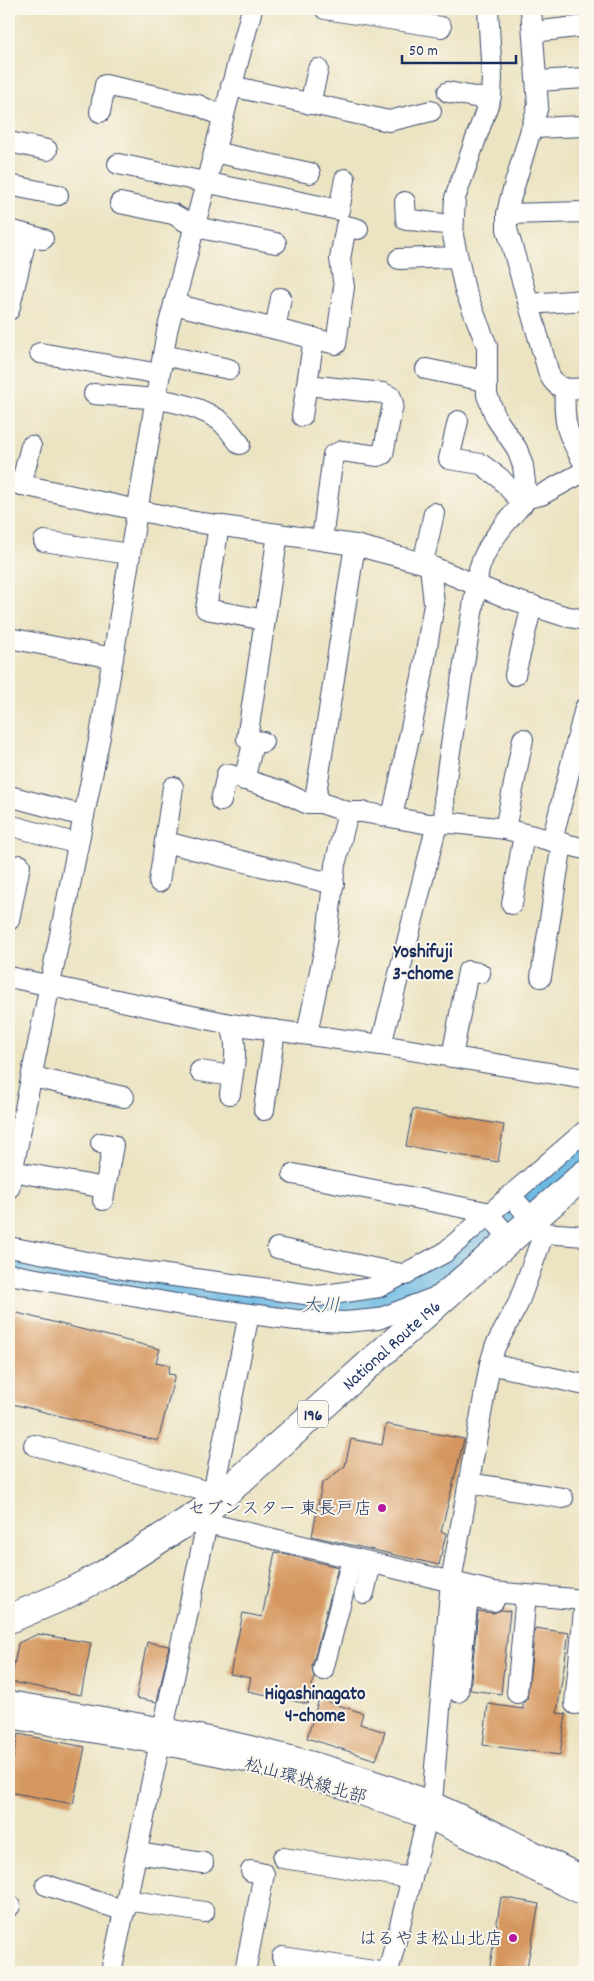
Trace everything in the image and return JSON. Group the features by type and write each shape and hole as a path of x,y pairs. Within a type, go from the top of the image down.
{"highway":[{"name":"National Route 196","path":"11,1618 60,1598 103,1575 210,1508 384,1317 453,1289 499,1225 525,1212 585,1174"}],"street":[{"path":"102,1143 113,1145 104,1194 10,1180 18,1099 32,1077 84,816 113,658 155,400 174,304 252,9"},
{"path":"325,9 379,18 397,14 441,27"},
{"path":"488,9 492,78 490,100 455,198 452,224 456,256 465,290 488,346 485,381 490,406 517,449 523,466 525,501"},
{"path":"381,1045 441,824 448,764 476,585 484,553 492,539 525,501 541,495 585,464 569,438 565,426 575,388 554,385 549,374 507,229 507,214 538,106 538,81 531,9"},
{"path":"533,32 585,26"},
{"path":"310,104 318,69"},
{"path":"538,81 585,78"},
{"path":"100,112 105,85 198,105 223,117"},
{"path":"231,86 389,121 431,111"},
{"path":"448,92 490,100"},
{"path":"533,128 585,126"},
{"path":"9,142 47,150"},
{"path":"214,152 310,173"},
{"path":"118,164 339,210 348,190"},
{"path":"9,185 58,195"},
{"path":"405,202 406,220 427,220 439,224 452,224"},
{"path":"120,203 173,214 194,227 276,242"},
{"path":"507,214 585,212"},
{"path":"174,304 336,344 344,288 340,259 346,226 358,229"},
{"path":"9,310 26,235"},
{"path":"399,259 456,256"},
{"path":"276,329 281,298"},
{"path":"529,304 585,300"},
{"path":"302,416 314,338"},
{"path":"40,353 229,370"},
{"path":"426,369 485,381"},
{"path":"307,385 383,393 391,397 393,404 383,454 378,456 342,450 333,455 322,540"},
{"path":"94,394 175,402 208,414 221,421 240,444"},
{"path":"458,421 449,459 481,464 500,478 525,501"},
{"path":"31,446 15,484 219,525 355,544 427,564 476,585 532,605 585,620"},
{"path":"392,817 422,676 434,604 427,564 434,513"},
{"path":"219,525 206,609 265,620"},
{"path":"244,780 258,741 247,739 278,534"},
{"path":"44,541 129,554"},
{"path":"320,804 316,794 355,544"},
{"path":"515,675 532,605"},
{"path":"9,638 113,658"},
{"path":"541,977 557,842 585,708"},
{"path":"512,904 515,832 523,739"},
{"path":"221,801 227,774 281,791 306,803 320,804 348,812 392,817 429,824 515,832 585,849"},
{"path":"159,882 173,787"},
{"path":"9,796 84,816"},
{"path":"307,1034 327,937 335,865 348,812"},
{"path":"9,825 78,844"},
{"path":"165,842 334,884"},
{"path":"9,920 20,865"},
{"path":"452,1056 468,971 480,973"},
{"path":"9,978 230,1024 381,1045 585,1079"},
{"path":"200,1071 231,1085 235,1036 230,1024"},
{"path":"264,1110 275,1030"},
{"path":"32,1077 124,1097"},
{"path":"388,1972 430,1811 451,1581 490,1364 495,1347 518,1304 525,1212 585,1131"},
{"path":"293,1174 486,1212 499,1225 406,1275 384,1317"},
{"path":"525,1212 585,1236"},
{"path":"9,1247 133,1270 319,1296 384,1317"},
{"path":"277,1248 406,1275"},
{"path":"9,1274 182,1305 249,1314 345,1322 384,1317"},
{"path":"111,1972 210,1508 249,1314"},
{"path":"490,1364 585,1385"},
{"path":"34,1446 361,1561 494,1592 585,1607"},
{"path":"469,1483 563,1498"},
{"path":"361,1561 364,1593"},
{"path":"323,1670 361,1561"},
{"path":"458,1692 468,1598 525,1605 585,1607"},
{"path":"517,1693 525,1605"},
{"path":"575,1704 585,1607"},
{"name":"松山環状線北部","path":"9,1701 162,1735"},
{"name":"松山環状線北部","path":"9,1718 162,1735 272,1750 348,1772 430,1811 585,1877"},
{"name":"松山環状線北部","path":"430,1811 585,1896"},
{"path":"137,1853 204,1862"},
{"path":"283,1858 412,1878"},
{"path":"245,1972 264,1874 251,1871"},
{"path":"46,1885 126,1905 204,1912"},
{"path":"282,1957 380,1972"}],"building":[{"path":"413,1109 504,1125 498,1162 406,1146"},
{"path":"9,1311 160,1349 156,1362 170,1365 168,1374 175,1375 158,1441 9,1403"},
{"name":"セブンスター 東長戸店","path":"386,1424 464,1439 441,1532 446,1533 439,1565 312,1536 322,1484 345,1466 351,1439 382,1445"},
{"path":"275,1552 338,1567 312,1667 314,1677 308,1704 248,1691 251,1678 230,1674 243,1613 262,1617"},
{"path":"501,1610 510,1611 501,1694 470,1690 478,1611 493,1613"},
{"path":"535,1628 569,1633 557,1713 566,1714 560,1755 483,1745 488,1704 523,1709 523,1703 527,1699"},
{"path":"38,1634 91,1643 81,1695 11,1682 18,1643"},
{"path":"147,1642 169,1646 157,1702 136,1698"},
{"path":"319,1699 363,1713 360,1724 385,1732 376,1760 307,1738"},
{"path":"18,1734 85,1747 73,1804 9,1792 9,1779"},
{"name":"はるやま松山北店","path":"501,1897 539,1904 526,1972 489,1972"}],"waterway":[{"name":"大川","path":"9,1259 199,1293 318,1307 366,1302 423,1282 507,1215 585,1147"}],"place":[{"name":"セブンスター 東長戸店","path":"382,1508"},
{"name":"はるやま松山北店","path":"513,1938"}],"district":[{"name":"Yoshifuji 3-chome","path":"423,961"},
{"name":"Higashinagato 4-chome","path":"315,1703"}]}
